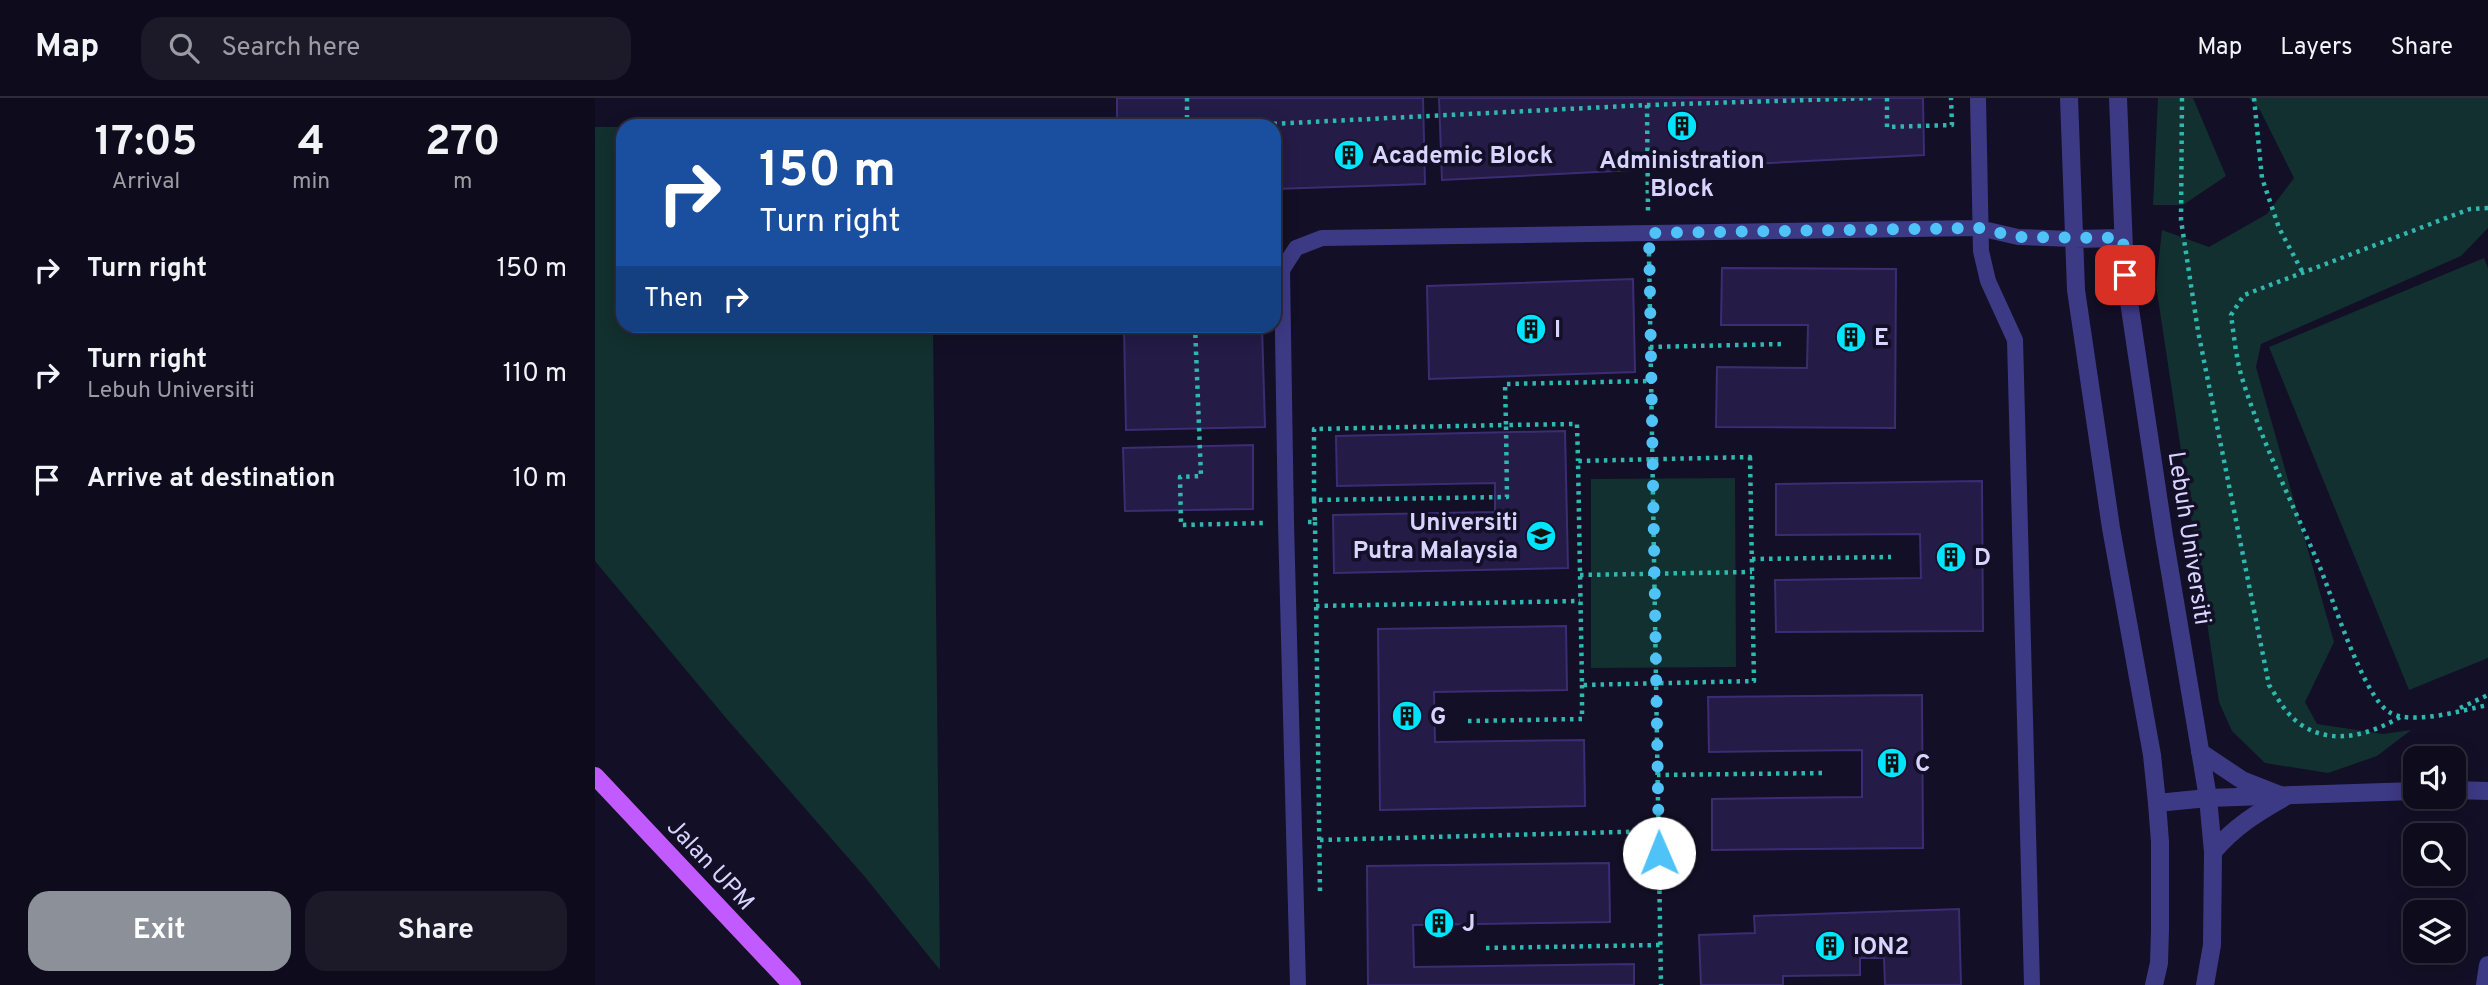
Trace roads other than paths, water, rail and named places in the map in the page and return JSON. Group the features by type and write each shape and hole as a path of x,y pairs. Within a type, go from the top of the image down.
{"main road":[{"name":"Jalan UPM","path":"595,776 792,985"}],"street":[{"path":"2070,98 2075,290 2111,528 2152,755 2157,803 2161,930 2159,963 2154,985"},
{"name":"Lebuh Universiti","path":"2118,98 2125,275 2164,536 2208,798 2213,852 2212,945 2205,985"},
{"path":"2073,239 2123,238"},
{"path":"2200,752 2242,780 2285,797"},
{"path":"2466,790 2488,791"},
{"path":"2157,803 2208,798 2403,792"},
{"path":"2213,852 2226,836 2245,820 2285,797"},
{"path":"2485,985 2488,965"}],"lane":[{"path":"1977,98 1981,251 1988,281 2015,340 2032,985"},
{"path":"1298,985 1282,270 1296,248 1322,238 1979,228 2018,237 2073,239"}],"place":[{"name":"Administration Block","path":"1682,126"},
{"name":"Academic Block","path":"1349,155"},
{"name":"I","path":"1531,329"},
{"name":"E","path":"1851,337"},
{"name":"Universiti Putra Malaysia","path":"1541,536"},
{"name":"D","path":"1951,557"},
{"name":"G","path":"1407,716"},
{"name":"C","path":"1892,763"},
{"name":"J","path":"1439,923"},
{"name":"ION2","path":"1830,946"}]}
